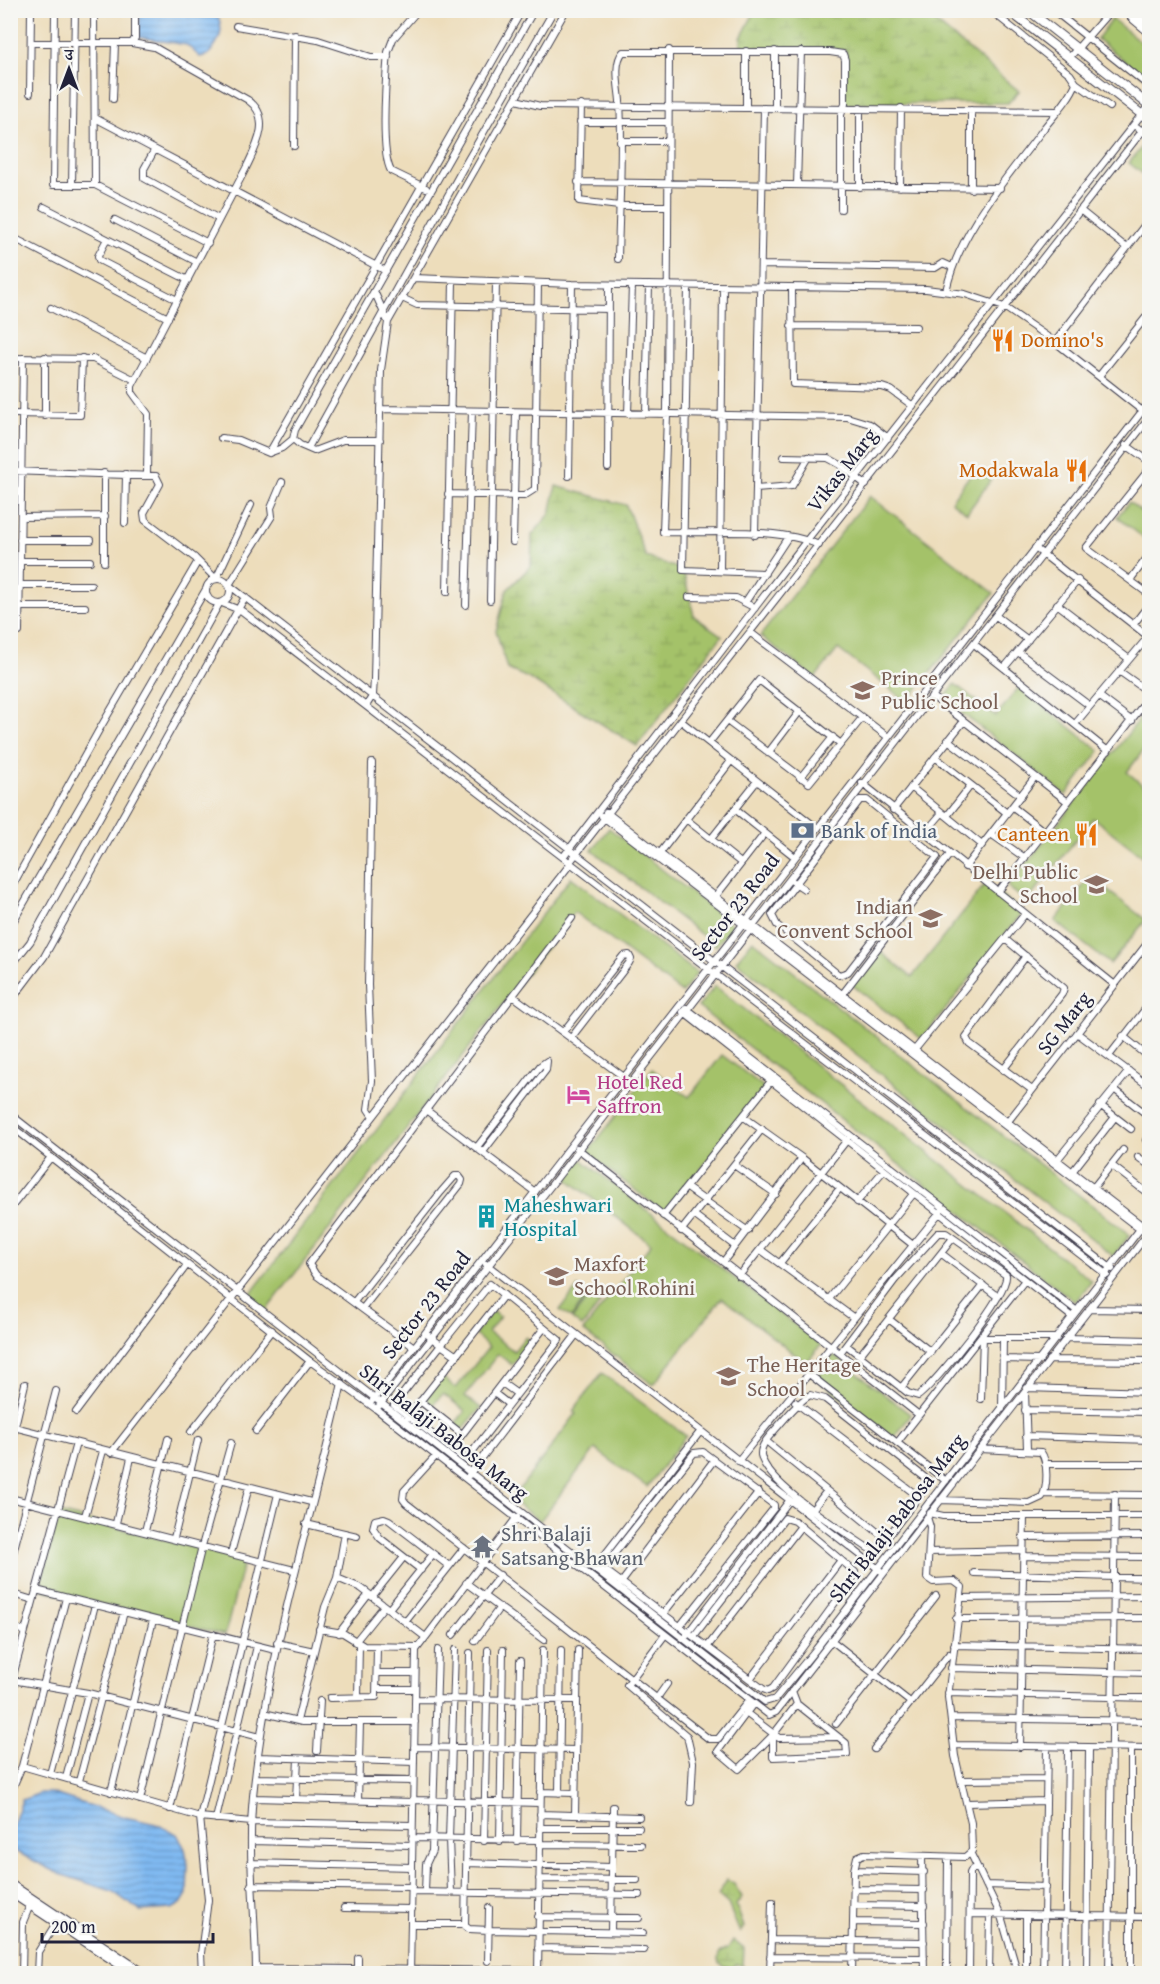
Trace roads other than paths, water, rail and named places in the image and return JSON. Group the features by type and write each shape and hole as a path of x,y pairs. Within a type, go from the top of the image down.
{"main road":[{"path":"1008,10 1149,121"},
{"path":"1028,10 1149,106"},
{"path":"10,1884 145,1974"},
{"path":"11,1892 134,1974"}],"street":[{"path":"11,93 12,10"},
{"path":"30,93 31,10"},
{"path":"55,10 52,182 56,186 95,185 208,243"},
{"path":"72,185 75,10"},
{"path":"94,10 95,185"},
{"path":"132,43 135,38 135,10"},
{"path":"418,10 393,39 388,57 387,162 394,174 432,190"},
{"path":"269,453 522,10"},
{"path":"269,453 293,439 295,429 534,10"},
{"path":"308,448 554,10"},
{"path":"366,706 373,695 381,370 388,322 566,10"},
{"path":"990,10 1070,74 1076,83 1110,107"},
{"path":"1053,10 1149,87"},
{"path":"1069,58 1085,36 1111,10"},
{"path":"1149,26 1136,15 1131,18 1149,34"},
{"path":"236,26 295,35 365,55 388,57"},
{"path":"294,146 295,35"},
{"path":"31,43 132,43 154,47 256,106 261,120 260,135 233,192 135,380 132,392 148,414 147,474"},
{"path":"113,99 115,43"},
{"path":"669,50 667,415 663,532 788,537 807,540 819,545"},
{"path":"746,51 746,108"},
{"path":"775,51 775,108"},
{"path":"796,185 801,51"},
{"path":"618,259 620,105 618,62 622,52 801,51 839,52 845,56 841,209"},
{"path":"1084,89 1093,77"},
{"path":"946,291 952,267 967,238 1076,83"},
{"path":"516,100 534,106 620,105 1057,111"},
{"path":"581,105 578,196 582,204 668,206"},
{"name":"Vikas Marg","path":"563,857 807,540 1149,106"},
{"path":"755,535 760,416 764,108"},
{"path":"860,108 860,187"},
{"path":"900,187 901,108"},
{"path":"971,110 971,189"},
{"path":"95,118 386,271"},
{"name":"Vikas Marg","path":"111,1453 576,853 751,633 1149,121"},
{"path":"580,122 668,122"},
{"path":"1134,125 1149,137"},
{"path":"620,141 668,141"},
{"path":"459,144 473,152"},
{"path":"154,151 144,169 144,178 219,219"},
{"path":"578,182 1000,188"},
{"path":"44,207 188,280"},
{"path":"1080,210 1126,248"},
{"path":"1055,342 1149,218"},
{"path":"115,220 197,262"},
{"path":"10,236 168,318"},
{"path":"107,239 98,256 99,260 177,300"},
{"path":"763,265 935,268 943,263 952,267"},
{"path":"414,278 609,285 946,291 994,302 1004,307 1055,342 1149,417"},
{"path":"447,592 453,281"},
{"path":"490,600 496,282"},
{"path":"448,494 514,496 530,495 535,489 538,283"},
{"path":"569,476 572,284"},
{"path":"608,468 609,285"},
{"path":"628,414 632,285"},
{"path":"646,414 649,285"},
{"path":"688,286 683,570 765,573"},
{"path":"720,571 723,287"},
{"path":"792,289 793,384 882,387 891,390 913,406"},
{"path":"375,291 388,322"},
{"path":"402,298 417,305 609,309"},
{"path":"51,308 147,357"},
{"path":"1099,376 1146,322 1149,312"},
{"path":"791,326 916,327"},
{"path":"45,357 45,416"},
{"path":"10,358 82,358 102,362 135,380"},
{"path":"19,633 23,358"},
{"path":"10,414 80,415 82,358"},
{"name":"Sector 23 Road","path":"372,1401 1149,401"},
{"path":"380,409 858,418 888,438"},
{"path":"466,605 472,411"},
{"path":"513,542 516,412"},
{"name":"Sector 23 Road","path":"379,1406 751,928 792,881 863,785 1149,417"},
{"path":"221,438 238,440 269,453"},
{"path":"293,439 316,450 343,440 380,440"},
{"path":"1126,445 1149,462"},
{"path":"784,457 809,457 834,461 866,485"},
{"path":"756,489 792,486 809,457"},
{"path":"1149,468 1086,548 1149,595"},
{"path":"10,471 156,476 160,481 144,513 145,520 198,561 216,579"},
{"path":"104,473 104,562"},
{"path":"125,523 126,474"},
{"path":"10,967 30,942 221,604 230,595 230,585 272,516 271,508 279,496 282,482"},
{"path":"216,579 251,505"},
{"path":"21,517 105,516"},
{"path":"746,601 788,537"},
{"path":"20,540 91,540"},
{"path":"1035,548 1149,638 1075,724"},
{"path":"1130,580 1149,554"},
{"path":"20,561 90,561"},
{"path":"10,890 99,730 198,561"},
{"path":"10,927 206,589 211,581 223,578 722,966 1107,1270"},
{"path":"1004,668 1078,580"},
{"path":"20,585 92,585"},
{"path":"206,589 207,598 238,609 1115,1276"},
{"path":"10,1002 44,957 246,597"},
{"path":"689,597 736,598 746,601 755,608"},
{"path":"1133,625 1149,603"},
{"path":"1057,604 1129,659"},
{"path":"19,607 85,607"},
{"path":"996,616 1028,640"},
{"path":"751,633 888,737"},
{"path":"974,644 1108,750"},
{"path":"1018,652 1090,706"},
{"path":"998,892 1132,721 1149,694 1119,671"},
{"path":"710,742 759,680 841,744"},
{"path":"932,696 1068,802"},
{"path":"1099,696 1132,721"},
{"path":"768,753 800,711"},
{"path":"727,721 807,783 812,782 862,718"},
{"path":"681,721 817,828"},
{"path":"893,810 964,721"},
{"path":"801,777 833,737"},
{"path":"948,740 1021,796"},
{"path":"935,757 1007,813"},
{"path":"660,853 731,761"},
{"path":"372,763 368,985 372,1081 368,1109 372,1115"},
{"path":"966,867 1035,777"},
{"path":"855,779 1115,985"},
{"path":"711,839 757,782"},
{"path":"924,834 972,785"},
{"path":"911,787 982,845"},
{"path":"860,800 867,800 937,857 844,975 835,973 773,920 774,909 792,881 860,800"},
{"path":"1013,807 1045,832"},
{"path":"599,810 716,896 751,928 1149,1233"},
{"path":"736,810 795,856"},
{"path":"606,815 744,922"},
{"path":"686,819 741,863"},
{"path":"716,896 765,833"},
{"path":"992,834 1025,858"},
{"path":"841,997 950,854"},
{"path":"792,881 804,889"},
{"path":"913,1052 1025,914"},
{"path":"414,1347 312,1271 309,1264 572,918"},
{"path":"1003,1070 1063,990 1063,985 1005,939"},
{"name":"SG Marg","path":"1006,1124 1148,945"},
{"path":"563,1032 623,956 629,955 630,963 571,1038"},
{"path":"1026,956 967,1034 969,1043 1032,1090"},
{"path":"513,996 624,1077"},
{"path":"1109,1056 1149,1003"},
{"path":"679,1006 1074,1314"},
{"path":"687,1011 771,1081 914,1193 941,1210 1025,1280 1074,1314"},
{"path":"1077,1033 1149,1087"},
{"path":"1123,1036 1149,1058"},
{"path":"547,1061 546,1070 480,1149 540,1066 547,1061"},
{"path":"1057,1160 1129,1071"},
{"path":"1143,1082 1149,1075"},
{"path":"663,1216 771,1081"},
{"path":"1114,1089 1149,1117"},
{"path":"1100,1106 1131,1129"},
{"path":"426,1110 535,1192"},
{"name":"Shri Balaji Babosa Marg","path":"10,1114 343,1374 372,1401"},
{"path":"744,1117 802,1158 913,1245"},
{"path":"1072,1172 1115,1117"},
{"path":"1006,1124 1057,1160 1141,1227"},
{"name":"Shri Balaji Babosa Marg","path":"10,1125 310,1361 341,1384 379,1406 519,1515 665,1635 766,1714 773,1714 792,1691 946,1481 1149,1216"},
{"path":"681,1231 762,1129"},
{"path":"740,1276 847,1140"},
{"path":"572,1144 919,1415"},
{"path":"1093,1188 1123,1150"},
{"path":"10,1209 51,1156"},
{"path":"1138,1157 1149,1166"},
{"path":"723,1262 802,1158"},
{"path":"734,1165 776,1194"},
{"path":"1111,1165 1149,1195"},
{"path":"856,1202 885,1170"},
{"path":"354,1302 441,1192 455,1176 459,1176 462,1182 363,1308"},
{"path":"687,1188 748,1231"},
{"path":"780,1263 840,1188"},
{"path":"441,1192 449,1197"},
{"path":"829,1299 914,1193"},
{"path":"738,1461 941,1210"},
{"path":"694,1215 735,1246"},
{"path":"840,1353 846,1345 895,1280 934,1234 943,1232 1006,1275 1007,1281 966,1342 921,1394 911,1395 846,1345"},
{"name":"Shri Balaji Babosa Marg","path":"519,1515 598,1567 683,1639 761,1700 772,1701 928,1515 1149,1233"},
{"path":"860,1355 953,1238"},
{"path":"401,1242 410,1248"},
{"path":"761,1250 854,1318"},
{"path":"942,1254 998,1296"},
{"path":"482,1260 880,1570"},
{"path":"76,1412 188,1265"},
{"path":"897,1443 1025,1280"},
{"path":"490,1284 504,1295 558,1340 466,1460 394,1405 490,1284"},
{"path":"901,1388 983,1285"},
{"path":"408,1417 504,1295"},
{"path":"1089,1309 1149,1310"},
{"path":"890,1320 931,1352"},
{"path":"451,1449 544,1328"},
{"path":"191,1432 272,1330"},
{"path":"425,1333 457,1356"},
{"path":"468,1476 576,1335"},
{"path":"983,1336 1057,1338"},
{"path":"981,1399 983,1336"},
{"path":"1002,1410 1003,1338"},
{"path":"1066,1338 1149,1340"},
{"path":"1003,1359 1040,1360"},
{"path":"1049,1360 1149,1361"},
{"path":"256,1431 310,1361"},
{"path":"343,1374 276,1647 260,1737 251,1822 250,1863 256,1971 538,1972 543,1650"},
{"path":"809,1374 946,1481"},
{"path":"502,1383 516,1393"},
{"path":"10,1447 25,1384"},
{"path":"1027,1449 1026,1390 1149,1392"},
{"path":"10,1564 56,1391"},
{"path":"494,1393 518,1409"},
{"path":"810,1395 825,1399 928,1480 927,1486 875,1550 868,1548 784,1487 772,1474 761,1455 766,1441 797,1404 810,1395"},
{"path":"790,1398 919,1497"},
{"path":"420,1401 462,1434"},
{"name":"Shri Balaji Babosa Marg","path":"379,1406 436,1456 468,1476"},
{"path":"1025,1410 1149,1412"},
{"path":"13,1427 311,1502"},
{"path":"598,1567 700,1432"},
{"path":"1026,1436 1149,1440"},
{"path":"145,1531 168,1439"},
{"path":"174,1538 198,1440"},
{"path":"766,1441 886,1539"},
{"path":"76,1443 11,1683 42,1685 88,1693 260,1737"},
{"path":"140,1800 202,1546 231,1443"},
{"path":"940,1500 1029,1503 1036,1502 1044,1494 1046,1464 1041,1452 1027,1449 980,1449"},
{"path":"85,1516 103,1451"},
{"path":"598,1567 690,1456 698,1451 703,1452 759,1492 774,1505 774,1508 680,1626"},
{"path":"436,1456 404,1491 403,1499 464,1548 709,1739 715,1740 751,1702"},
{"path":"116,1523 131,1458"},
{"path":"621,1583 714,1460"},
{"path":"1046,1464 1149,1464"},
{"path":"231,1553 249,1487"},
{"path":"663,1614 759,1492"},
{"path":"808,1516 826,1492"},
{"path":"202,1974 201,1953 208,1900 200,1817 278,1494"},
{"path":"1044,1494 1149,1495"},
{"path":"1109,1974 1110,1748 1114,1648 1115,1494"},
{"path":"10,1498 116,1523 294,1570"},
{"path":"691,1634 789,1501"},
{"path":"410,1971 417,1647 519,1515"},
{"path":"1018,1974 1001,1916 971,1854 971,1823 954,1745 948,1693 962,1587 958,1582 929,1581 927,1575 930,1527 928,1515 1149,1516"},
{"path":"1020,1747 1024,1516"},
{"path":"421,1569 374,1532 375,1520 384,1518 389,1520 449,1566"},
{"path":"598,1567 621,1583 663,1614 680,1626 691,1634 708,1646 765,1690 773,1688 855,1575 853,1569 801,1526 791,1519 783,1520 691,1634 683,1639"},
{"path":"306,1524 357,1536"},
{"path":"708,1646 801,1526"},
{"path":"297,1721 319,1629 337,1578 345,1533"},
{"path":"1023,1537 1149,1536"},
{"path":"406,1621 464,1548"},
{"path":"929,1552 1149,1557"},
{"path":"358,1697 357,1644 433,1554"},
{"path":"339,1633 404,1557"},
{"path":"750,1679 841,1560"},
{"path":"974,1574 1149,1578"},
{"path":"453,1635 500,1575"},
{"path":"337,1578 354,1584 424,1636"},
{"path":"466,1583 544,1640"},
{"path":"36,1590 257,1646 314,1651"},
{"path":"10,1593 33,1600"},
{"path":"836,1724 936,1596"},
{"path":"961,1598 1149,1596"},
{"path":"10,1794 22,1766 66,1598"},
{"path":"50,1774 95,1605"},
{"path":"475,1641 500,1607"},
{"path":"79,1781 124,1612"},
{"path":"956,1619 1149,1618"},
{"path":"111,1792 153,1620"},
{"path":"10,1627 25,1631"},
{"path":"319,1629 339,1633 357,1644 377,1647 417,1647"},
{"path":"170,1809 213,1635"},
{"path":"665,1635 632,1678 628,1688 676,1724 687,1736 693,1762 691,1802"},
{"path":"831,1640 876,1673 910,1702"},
{"path":"954,1645 1149,1649"},
{"path":"216,1819 257,1646"},
{"path":"330,1698 374,1698 377,1689 377,1647"},
{"path":"425,1892 426,1864 432,1854 438,1650"},
{"path":"451,1892 448,1839 455,1650"},
{"path":"484,1841 488,1650"},
{"path":"500,1841 504,1650"},
{"path":"559,1793 561,1650"},
{"path":"575,1815 578,1650"},
{"path":"470,1653 465,1924 469,1929 643,1933"},
{"path":"874,1749 949,1654"},
{"path":"516,1841 520,1661"},
{"path":"951,1668 1149,1673"},
{"path":"377,1673 415,1673"},
{"path":"657,1698 667,1684"},
{"path":"377,1689 415,1689"},
{"path":"773,1735 773,1757 846,1756 846,1743 797,1704 792,1691"},
{"path":"66,1778 88,1693"},
{"path":"948,1693 1149,1698"},
{"path":"415,1698 577,1700"},
{"path":"317,1751 320,1701"},
{"path":"751,1702 718,1753 741,1769 773,1735 797,1704"},
{"path":"264,1713 297,1721 415,1722"},
{"path":"746,1713 773,1735 785,1739 837,1737"},
{"path":"951,1718 1149,1721"},
{"path":"358,1801 360,1722"},
{"path":"954,1745 1149,1748"},
{"path":"414,1747 576,1750"},
{"path":"1043,1974 1046,1917 1047,1747"},
{"path":"1065,1974 1068,1747"},
{"path":"1087,1974 1089,1748"},
{"path":"1131,1748 1131,1974"},
{"path":"258,1757 414,1762"},
{"path":"296,1800 297,1759"},
{"path":"22,1766 200,1817 251,1822 412,1826"},
{"path":"255,1778 414,1781"},
{"path":"961,1780 1046,1779"},
{"path":"540,1792 575,1793"},
{"path":"253,1798 540,1803"},
{"path":"967,1803 1046,1801"},
{"path":"611,1932 613,1806"},
{"path":"540,1814 639,1817"},
{"path":"540,1828 639,1828"},
{"path":"251,1841 412,1841 432,1838 641,1845"},
{"path":"852,1974 855,1860 860,1855 965,1857 971,1854"},
{"path":"922,1857 924,1974"},
{"path":"947,1974 948,1857"},
{"path":"250,1863 412,1867"},
{"path":"466,1863 611,1867"},
{"path":"969,1974 970,1874 972,1869 978,1869"},
{"path":"854,1870 924,1872"},
{"path":"539,1879 637,1880"},
{"path":"251,1885 425,1892 640,1895"},
{"path":"986,1885 1046,1887"},
{"path":"854,1889 924,1890"},
{"path":"772,1902 770,1973 778,1974"},
{"path":"22,1974 23,1922 30,1905"},
{"path":"854,1905 924,1906"},
{"path":"344,1908 412,1909"},
{"path":"488,1961 489,1908"},
{"path":"970,1914 1149,1917"},
{"path":"989,1974 990,1915"},
{"path":"1026,1916 1026,1964"},
{"path":"538,1917 639,1918"},
{"path":"853,1922 924,1923"},
{"path":"37,1974 38,1952 56,1923"},
{"path":"411,1924 465,1924"},
{"path":"771,1940 924,1942"},
{"path":"538,1948 644,1950"},
{"path":"770,1957 924,1958"},
{"path":"358,1958 358,1971"}],"water":[{"path":"140,11 216,11 221,29 220,34 208,55 200,57 187,45 139,37"},
{"path":"40,1793 51,1793 125,1817 156,1824 177,1834 185,1849 188,1865 187,1894 181,1904 172,1909 140,1911 112,1891 60,1874 11,1849 11,1831 22,1800"}],"place":[{"name":"Domino's","path":"1003,340"},
{"name":"Modakwala","path":"1077,470"},
{"name":"Prince Public School","path":"863,690"},
{"name":"Bank of India","path":"803,831"},
{"name":"Canteen","path":"1087,834"},
{"name":"Delhi Public School","path":"1096,884"},
{"name":"Indian Convent School","path":"931,919"},
{"name":"Hotel Red Saffron","path":"579,1094"},
{"name":"Maheshwari Hospital","path":"486,1217"},
{"name":"Maxfort School Rohini","path":"556,1276"},
{"name":"The Heritage School","path":"729,1377"},
{"name":"Shri Balaji Satsang Bhawan","path":"483,1546"}]}
